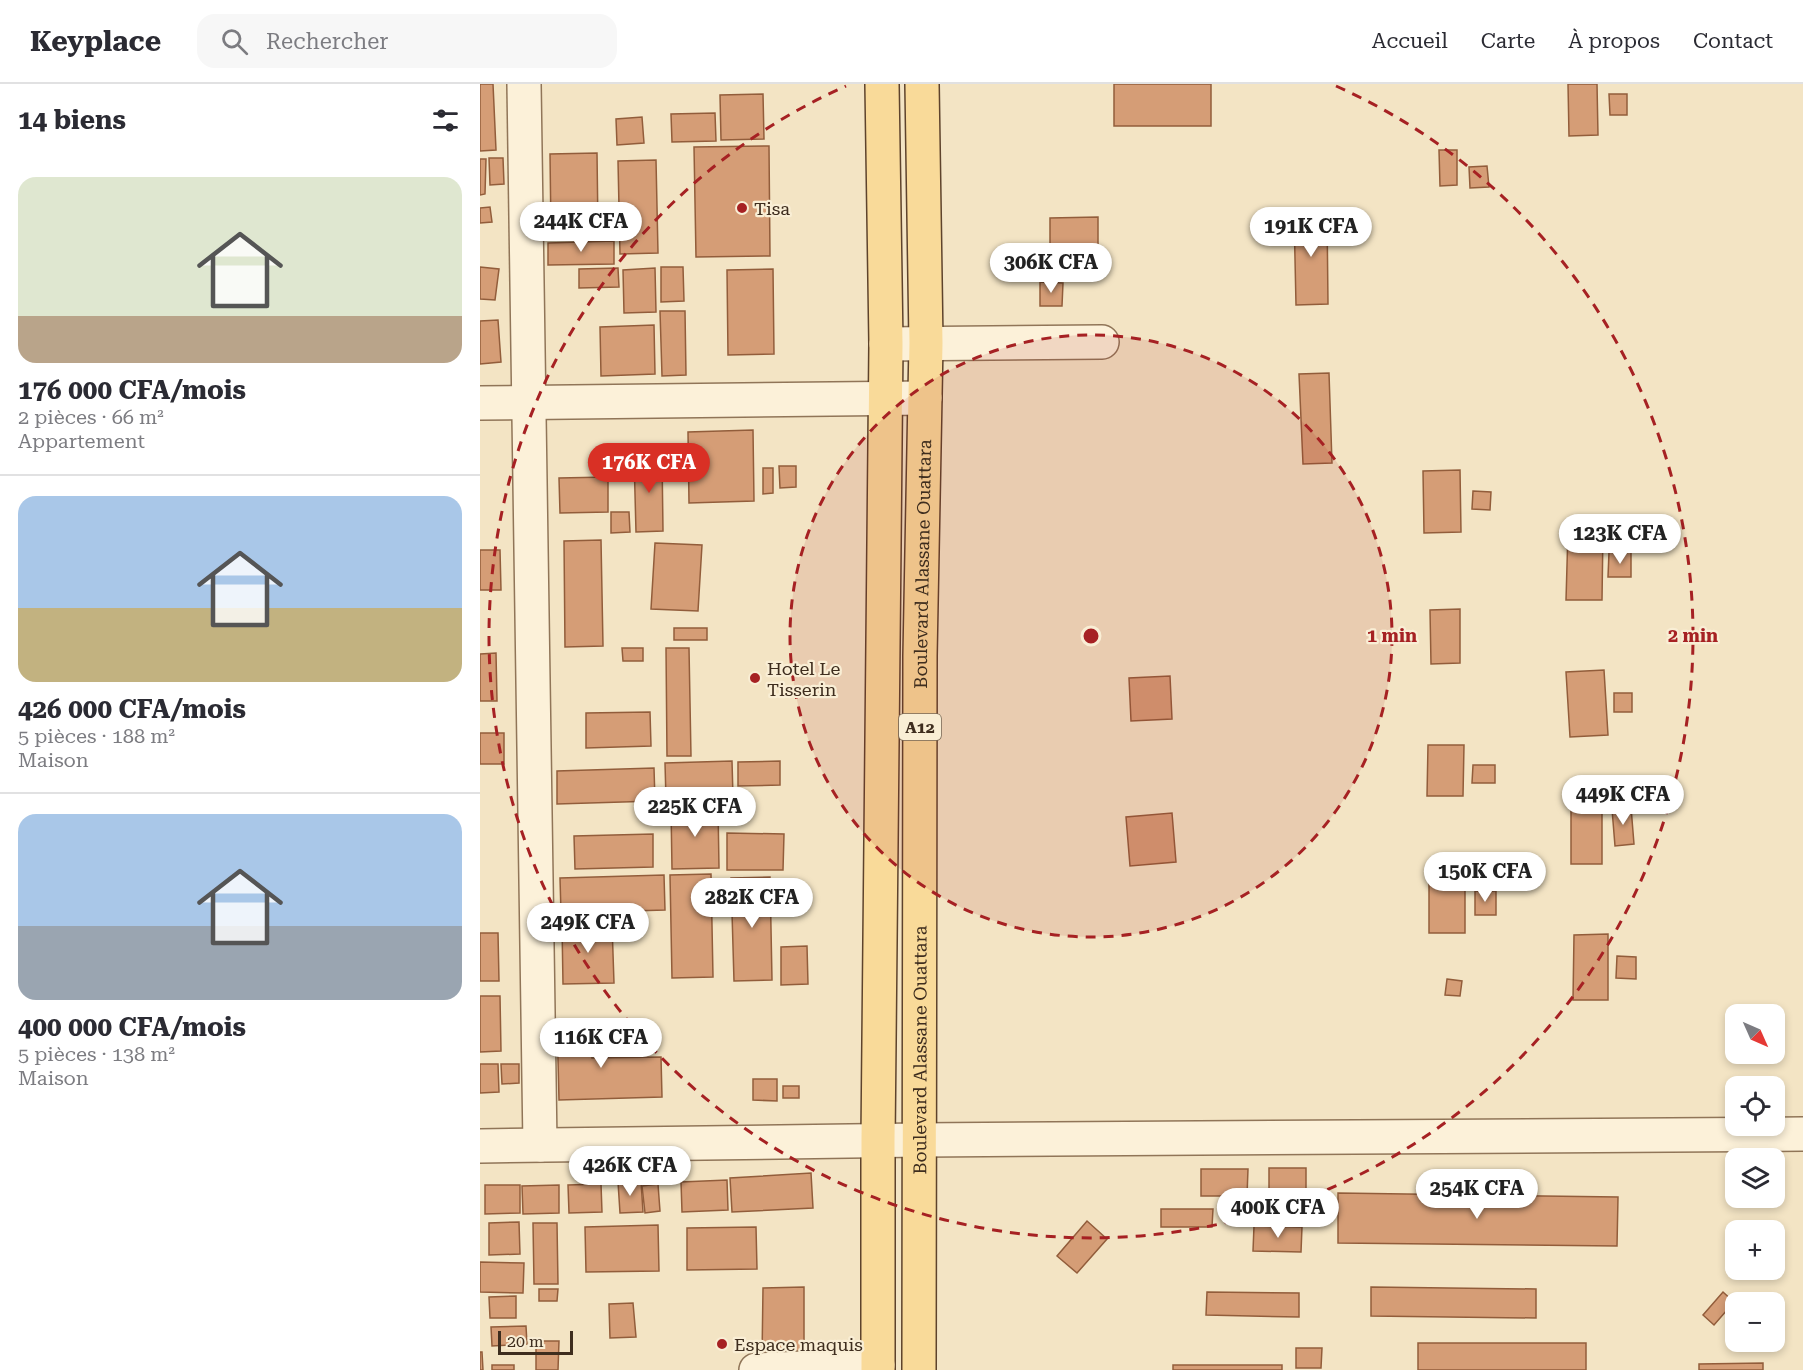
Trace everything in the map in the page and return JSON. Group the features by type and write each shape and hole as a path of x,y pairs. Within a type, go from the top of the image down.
{"main road":[{"name":"A12","path":"878,1368 886,344 882,84"},
{"name":"Boulevard Alassane Ouattara","path":"919,1370 920,668 926,343 922,84"}],"street":[{"path":"524,84 540,1145"},
{"path":"886,344 1102,342"},
{"path":"480,403 925,398"},
{"path":"480,1146 920,1140 1803,1134"},
{"path":"756,1370 878,1368"}],"building":[{"path":"480,84 493,84 496,150 480,151"},
{"path":"1114,84 1211,84 1211,126 1114,126"},
{"path":"1568,84 1597,84 1598,135 1569,136"},
{"path":"763,94 764,139 721,140 720,95"},
{"path":"1609,94 1627,94 1627,115 1610,115"},
{"path":"715,113 716,141 672,142 671,114"},
{"path":"642,117 644,143 617,145 616,119"},
{"path":"769,146 770,256 696,257 694,147"},
{"path":"1439,150 1457,150 1457,185 1440,186"},
{"path":"597,153 598,229 551,231 550,154"},
{"path":"489,158 503,158 504,184 490,185"},
{"path":"480,159 486,159 485,194 480,195"},
{"path":"656,160 658,253 620,254 618,161"},
{"path":"1487,166 1489,187 1470,188 1469,167"},
{"path":"490,207 492,222 480,223 480,208"},
{"path":"1327,212 1328,304 1296,305 1294,213"},
{"path":"1098,217 1098,256 1050,256 1050,218"},
{"path":"614,241 614,264 548,265 548,243"},
{"path":"480,267 499,269 495,300 480,299"},
{"path":"661,267 683,267 684,301 661,302"},
{"path":"618,268 619,287 579,288 579,269"},
{"path":"655,268 656,312 624,313 623,270"},
{"path":"773,269 774,354 728,355 727,270"},
{"path":"1040,282 1063,283 1062,306 1040,306"},
{"path":"660,311 685,311 686,375 662,376"},
{"path":"498,320 501,362 480,364 480,321"},
{"path":"654,325 655,374 601,376 600,327"},
{"path":"1329,373 1332,463 1303,464 1299,374"},
{"path":"753,430 754,501 689,503 688,432"},
{"path":"634,456 662,456 663,531 636,532"},
{"path":"779,466 796,466 796,487 780,488"},
{"path":"763,468 773,468 773,493 763,494"},
{"path":"1460,470 1461,532 1424,533 1423,471"},
{"path":"608,477 608,512 560,513 559,478"},
{"path":"1473,491 1491,492 1490,510 1472,509"},
{"path":"611,512 629,512 630,532 611,533"},
{"path":"1568,531 1603,531 1602,600 1566,600"},
{"path":"601,540 603,646 565,647 564,541"},
{"path":"655,543 702,545 698,611 651,609"},
{"path":"480,550 500,550 501,590 480,590"},
{"path":"1609,552 1631,552 1631,577 1608,577"},
{"path":"1460,609 1460,663 1431,664 1430,610"},
{"path":"674,628 707,628 707,640 674,640"},
{"path":"622,648 643,648 643,661 623,661"},
{"path":"666,648 689,648 691,756 667,756"},
{"path":"496,653 497,701 480,701 480,654"},
{"path":"1604,670 1608,735 1570,737 1566,672"},
{"path":"1170,676 1172,719 1131,721 1129,678"},
{"path":"1614,693 1632,693 1632,712 1614,712"},
{"path":"650,712 651,746 586,748 586,713"},
{"path":"480,733 504,733 504,764 480,764"},
{"path":"1428,745 1464,745 1463,796 1427,796"},
{"path":"732,761 733,797 666,799 665,763"},
{"path":"780,761 780,785 738,786 738,762"},
{"path":"1473,765 1495,765 1495,783 1472,783"},
{"path":"654,768 655,801 557,804 557,771"},
{"path":"1571,805 1602,805 1602,864 1571,864"},
{"path":"718,807 719,868 672,869 671,808"},
{"path":"1631,807 1634,844 1615,846 1612,809"},
{"path":"1172,813 1176,862 1130,866 1126,817"},
{"path":"727,833 784,834 783,870 727,870"},
{"path":"653,834 653,867 575,869 574,836"},
{"path":"711,874 713,977 672,978 670,875"},
{"path":"664,875 665,910 561,913 560,878"},
{"path":"770,877 772,980 734,981 731,878"},
{"path":"1429,883 1465,883 1465,933 1429,933"},
{"path":"1475,891 1496,891 1496,915 1475,915"},
{"path":"612,924 614,983 563,984 562,925"},
{"path":"480,933 498,933 499,981 480,981"},
{"path":"1608,934 1608,1000 1573,1000 1574,935"},
{"path":"807,946 808,984 781,985 781,947"},
{"path":"1617,956 1636,957 1636,979 1616,978"},
{"path":"1447,979 1462,981 1460,996 1445,995"},
{"path":"480,996 500,996 501,1051 480,1052"},
{"path":"591,1019 592,1058 661,1057 662,1097 559,1100 557,1020"},
{"path":"480,1064 498,1064 499,1092 480,1093"},
{"path":"501,1064 519,1064 519,1083 502,1084"},
{"path":"753,1079 777,1079 777,1101 753,1100"},
{"path":"783,1086 799,1086 799,1098 783,1098"},
{"path":"1269,1168 1306,1168 1306,1195 1269,1195"},
{"path":"1201,1169 1248,1169 1247,1196 1201,1196"},
{"path":"811,1173 813,1208 732,1212 730,1178"},
{"path":"727,1180 728,1210 682,1212 681,1182"},
{"path":"641,1181 643,1212 620,1213 618,1182"},
{"path":"601,1184 602,1212 569,1213 568,1185"},
{"path":"658,1184 660,1211 645,1213 642,1186"},
{"path":"485,1185 520,1185 520,1213 485,1214"},
{"path":"559,1185 559,1213 523,1214 522,1186"},
{"path":"1338,1193 1618,1197 1617,1246 1338,1243"},
{"path":"1161,1209 1213,1209 1212,1227 1161,1227"},
{"path":"1087,1221 1107,1239 1077,1273 1057,1256"},
{"path":"519,1222 520,1254 489,1255 489,1223"},
{"path":"533,1223 557,1223 558,1284 534,1284"},
{"path":"658,1225 659,1271 586,1272 585,1227"},
{"path":"1254,1226 1302,1227 1301,1252 1253,1251"},
{"path":"756,1227 757,1269 687,1270 687,1228"},
{"path":"480,1262 524,1263 523,1293 480,1292"},
{"path":"804,1287 804,1358 762,1358 763,1288"},
{"path":"1371,1287 1536,1289 1536,1318 1371,1316"},
{"path":"539,1289 558,1289 557,1301 539,1301"},
{"path":"1207,1292 1299,1293 1299,1317 1206,1315"},
{"path":"1723,1292 1725,1294 1725,1312 1714,1325 1703,1315"},
{"path":"516,1296 516,1318 490,1318 489,1297"},
{"path":"633,1303 636,1337 610,1338 609,1304"},
{"path":"526,1326 527,1344 492,1346 491,1327"},
{"path":"536,1341 559,1341 558,1370 536,1370"},
{"path":"1418,1343 1586,1343 1586,1370 1418,1370"},
{"path":"1296,1348 1322,1348 1321,1368 1296,1368"},
{"path":"480,1352 482,1352 483,1370 480,1370"},
{"path":"1763,1363 1763,1370 1699,1370 1699,1364"},
{"path":"492,1365 514,1365 514,1370 492,1370"},
{"path":"1173,1365 1282,1365 1282,1370 1173,1370"}],"place":[{"name":"Tisa","path":"742,208"},
{"name":"Hotel Le Tisserin","path":"755,678"},
{"name":"Espace maquis","path":"722,1344"}]}
